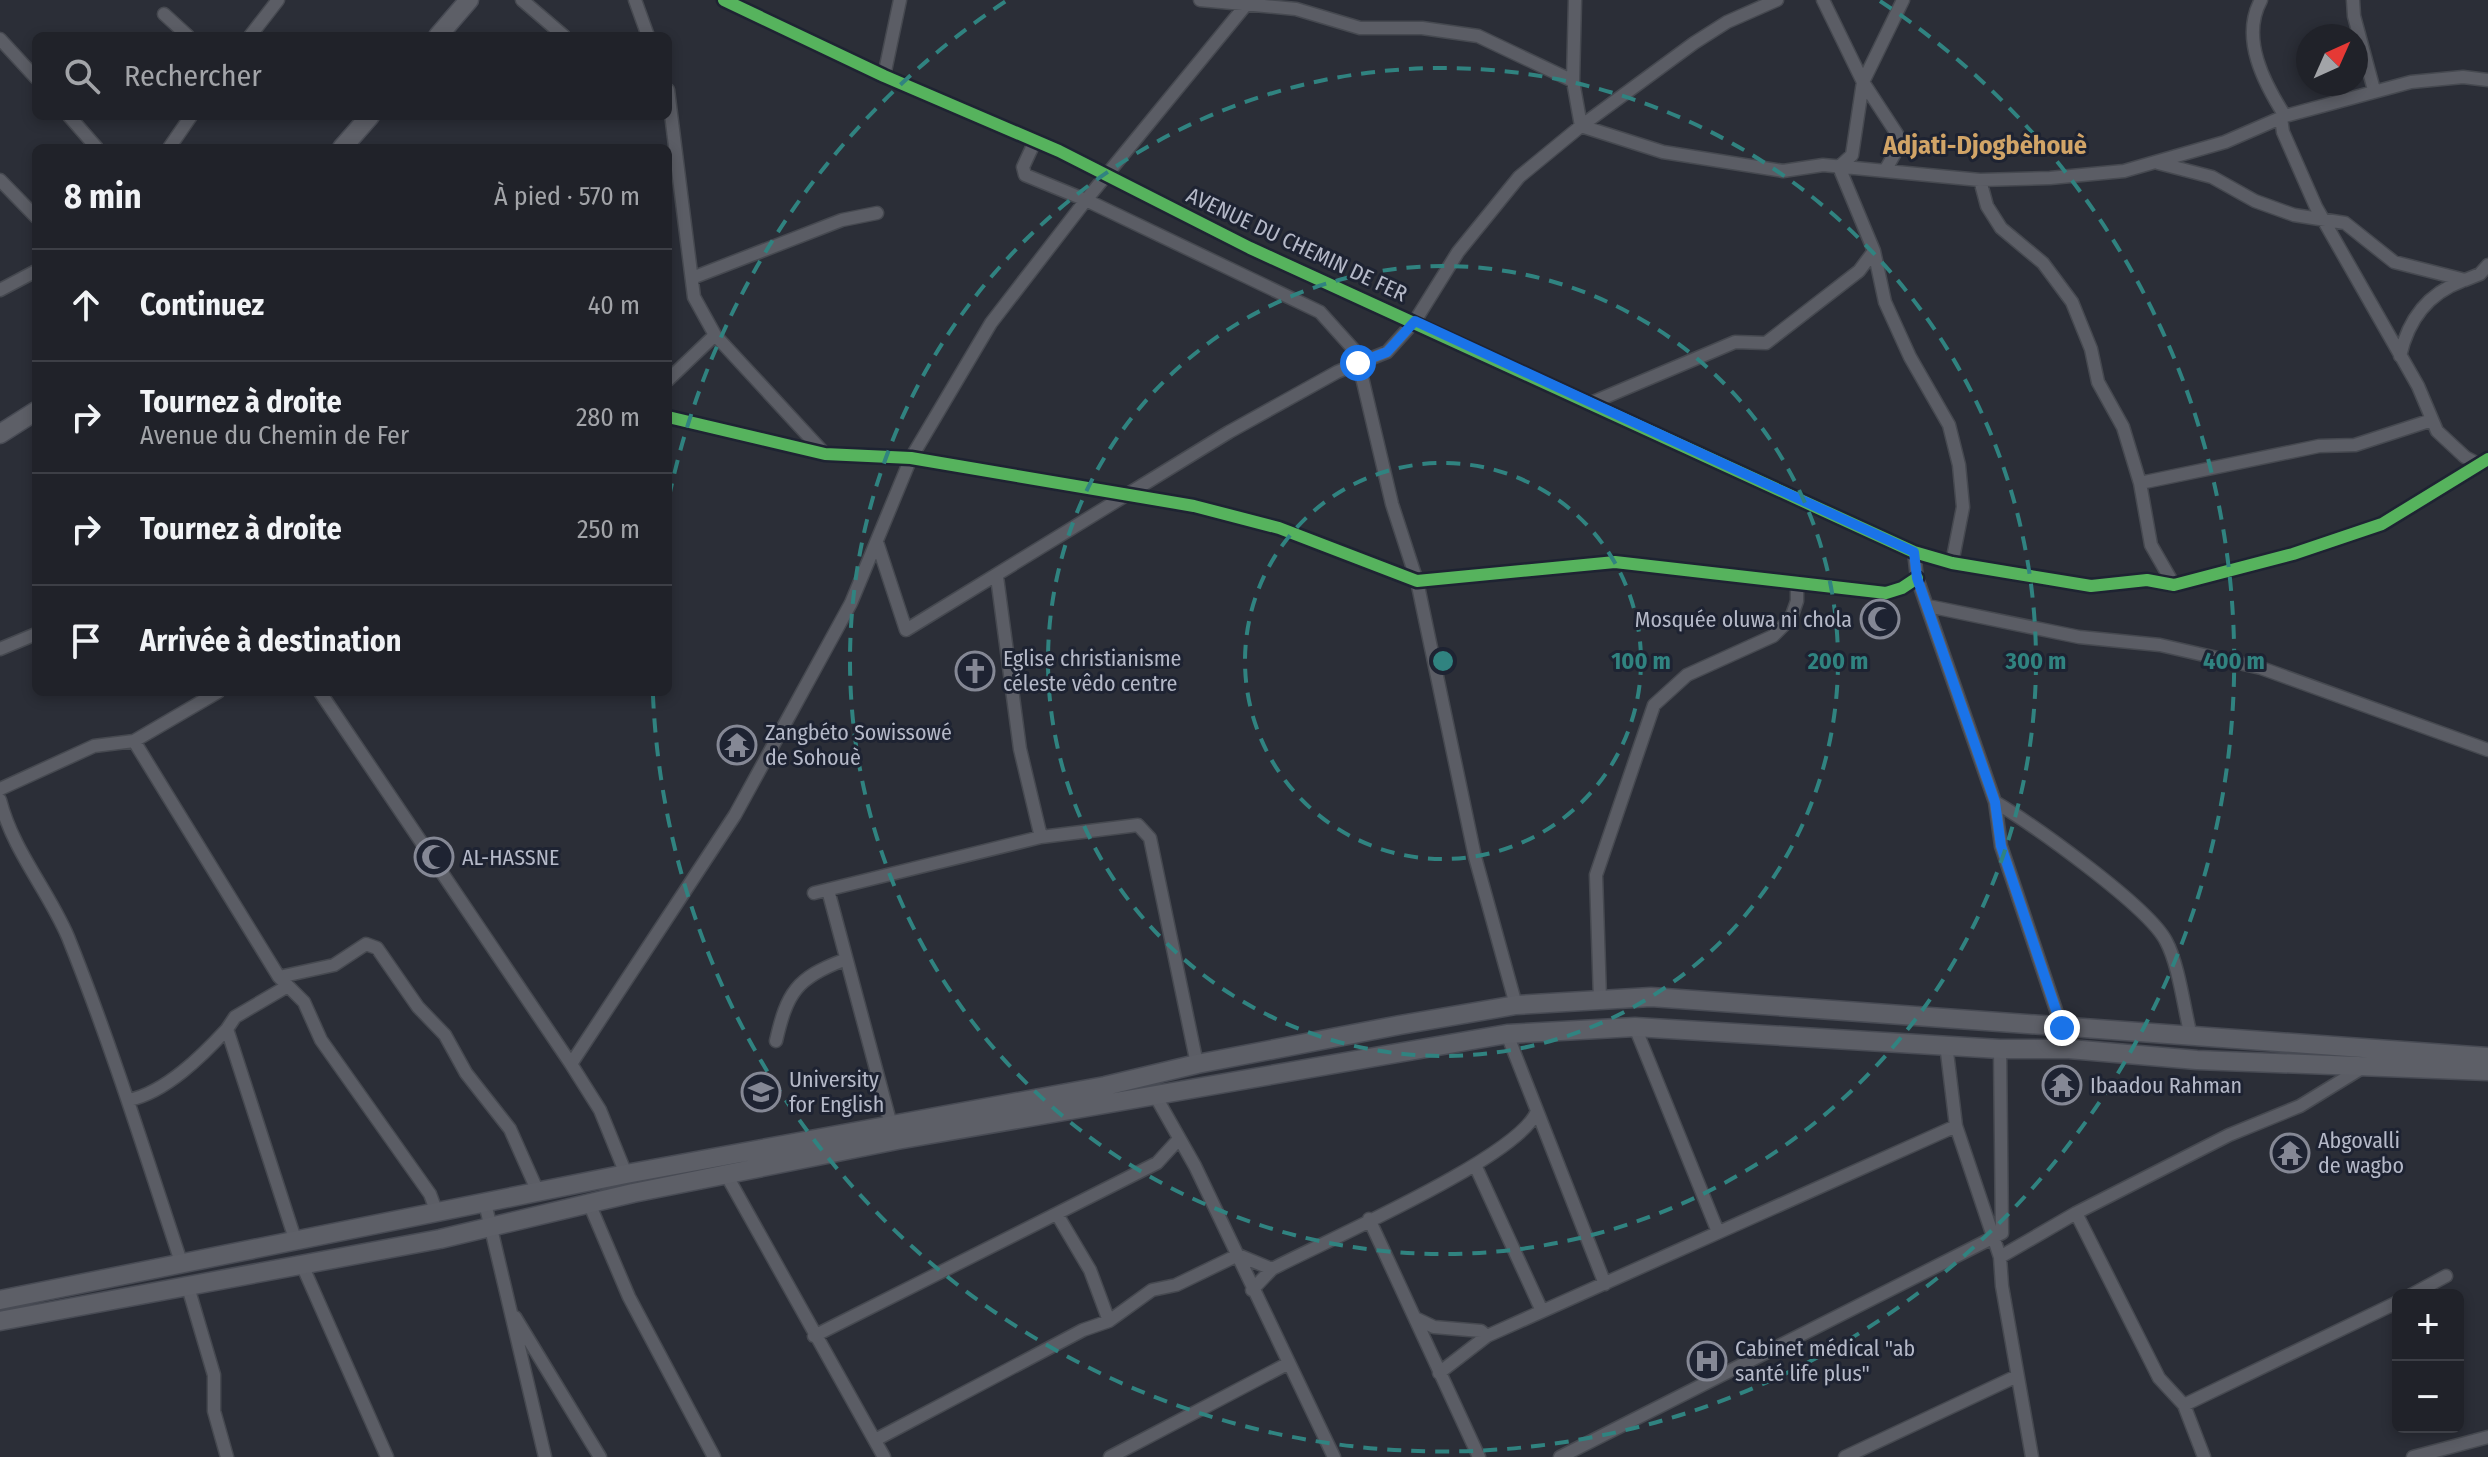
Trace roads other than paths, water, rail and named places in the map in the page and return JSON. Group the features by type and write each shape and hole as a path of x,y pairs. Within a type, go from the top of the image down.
{"main road":[{"path":"441,32 469,0"},
{"path":"346,144 366,120"},
{"path":"0,434 32,414"},
{"path":"1,1298 296,1242 626,1174 1105,1086 1197,1064 1516,1005 1651,997 1799,1005 2062,1028 2488,1057"},
{"path":"3,1321 303,1267 491,1228 589,1203 897,1140 1507,1034 1635,1027 2000,1049 2069,1049 2197,1060 2367,1064 2488,1071"}],"street":[{"path":"253,32 278,0"},
{"path":"522,0 559,32"},
{"path":"635,0 647,32"},
{"name":"AVENUE DU CHEMIN DE FER","path":"724,0 884,76 1035,141 1250,248 1914,552 1952,563 2091,586 2147,580 2174,585 2293,554 2382,524 2484,462"},
{"path":"884,76 900,0"},
{"path":"1200,0 1296,9 1360,28 1422,28 1478,36 1573,81"},
{"path":"1575,0 1573,81 1581,126"},
{"path":"877,542 906,630 1229,432 1358,363 1387,352 1415,321 1458,252 1519,177 1581,126 1694,43 1727,22 1777,0"},
{"path":"1823,0 1863,82 1897,134 1900,144 1886,169"},
{"path":"1839,167 1852,155 1863,82 1903,0"},
{"path":"2261,0 2253,14 2255,60 2283,117 2283,132 2324,221 2400,356 2437,431 2454,448 2484,462"},
{"path":"2353,0 2374,90"},
{"path":"571,1064 735,815 851,603 911,458 991,323 1086,200 1248,3"},
{"path":"164,14 184,32"},
{"path":"0,39 32,74"},
{"path":"1581,126 1663,152 1736,165 1783,171 1823,165 1980,180 2124,171 2225,142 2283,117 2374,90 2463,77 2488,80"},
{"path":"72,120 94,144"},
{"path":"172,144 188,120"},
{"path":"672,120 694,297 715,335 825,454"},
{"path":"1035,141 1023,167 1025,175 1086,200 1320,312 1344,335 1356,352 1392,504 1417,581 1475,857 1516,1005"},
{"path":"2155,163 2212,177 2255,201 2353,227 2394,262 2465,280"},
{"path":"1839,167 1874,251 1885,302 1910,357 1949,425 1959,465 1963,507 1952,563"},
{"path":"0,180 32,213"},
{"path":"1980,180 1987,206 2001,228 2043,263 2072,302 2091,349 2098,382 2123,427 2140,483 2151,545 2174,585"},
{"path":"692,278 842,220 877,213"},
{"path":"1591,403 1735,342 1766,343 1859,271 1874,251"},
{"path":"2400,356 2405,332 2431,296 2480,274 2488,265"},
{"path":"0,290 32,273"},
{"path":"672,376 715,335"},
{"path":"672,418 825,454 911,458 1194,506 1279,528 1417,581 1615,562 1886,593 1902,588 1917,578"},
{"path":"2140,483 2319,446 2355,445 2432,420"},
{"path":"1914,552 1917,578 1995,802 2001,846 2062,1028"},
{"path":"997,577 1020,749 1041,837"},
{"path":"1600,999 1596,875 1654,705 1687,675 1773,636 1791,618 1797,601 1797,582"},
{"path":"1928,606 2079,637 2160,645 2261,668 2488,750"},
{"path":"0,649 32,636"},
{"path":"0,789 94,746 134,741 211,696"},
{"path":"323,696 571,1064 600,1110 626,1174"},
{"path":"134,741 282,982 304,1002 321,1040 430,1194 437,1213"},
{"path":"0,800 25,861 66,932 129,1100 181,1262"},
{"path":"1995,802 2026,821 2139,909 2166,940 2191,1036"},
{"path":"814,893 1041,837 1138,825 1150,838 1197,1064"},
{"path":"828,890 844,960 891,1125"},
{"path":"129,1100 141,1098 170,1079 227,1029 235,1017 282,982 334,965 366,944 377,948 418,1007 445,1035 466,1073 510,1129 538,1192"},
{"path":"776,1041 791,991 824,967 844,960"},
{"path":"1635,1027 1718,1232"},
{"path":"227,1029 296,1242"},
{"path":"1507,1034 1605,1284"},
{"path":"1946,1044 1956,1126 2000,1257 2032,1457"},
{"path":"1560,1457 1995,1237 2004,1227 2000,1049"},
{"path":"2000,1257 2076,1213 2229,1135 2300,1106 2367,1064"},
{"path":"1156,1097 1195,1166 1334,1457"},
{"path":"1252,1290 1272,1269 1475,1165 1527,1130 1537,1111"},
{"path":"1439,1373 1487,1336 1956,1126"},
{"path":"814,1336 1058,1216 1165,1157 1179,1139"},
{"path":"1165,1157 1195,1166"},
{"path":"1475,1165 1542,1311"},
{"path":"727,1176 884,1457"},
{"path":"485,1203 545,1457"},
{"path":"589,1203 629,1297 714,1457"},
{"path":"2076,1213 2159,1378 2184,1405 2204,1457"},
{"path":"1058,1216 1090,1270 1109,1321"},
{"path":"1369,1219 1479,1457"},
{"path":"875,1440 1083,1330 1109,1321 1152,1290 1176,1285 1238,1255 1272,1269"},
{"path":"303,1267 387,1457"},
{"path":"2422,1289 2446,1276"},
{"path":"188,1287 214,1375 214,1411 227,1457"},
{"path":"1,1298 3,1321"},
{"path":"2184,1405 2392,1305"},
{"path":"510,1308 600,1457"},
{"path":"1415,1318 1444,1328 1481,1331 1487,1336"},
{"path":"1428,1346 1444,1328"},
{"path":"1110,1457 1287,1364"},
{"path":"1845,1457 2017,1376"},
{"path":"2413,1457 2488,1437"}],"place":[{"name":"Mosquée oluwa ni chola","path":"1880,619"},
{"name":"Eglise christianisme céleste vêdo centre","path":"975,671"},
{"name":"Zangbéto Sowissowé de Sohouè","path":"737,745"},
{"name":"AL-HASSNE","path":"434,857"},
{"name":"Ibaadou Rahman","path":"2062,1085"},
{"name":"University for English","path":"761,1092"},
{"name":"Abgovalli de wagbo","path":"2290,1153"},
{"name":"Cabinet médical \"ab santé life plus\"","path":"1707,1361"}],"district":[{"name":"Adjati-Djogbèhouè","path":"1985,145"}]}
